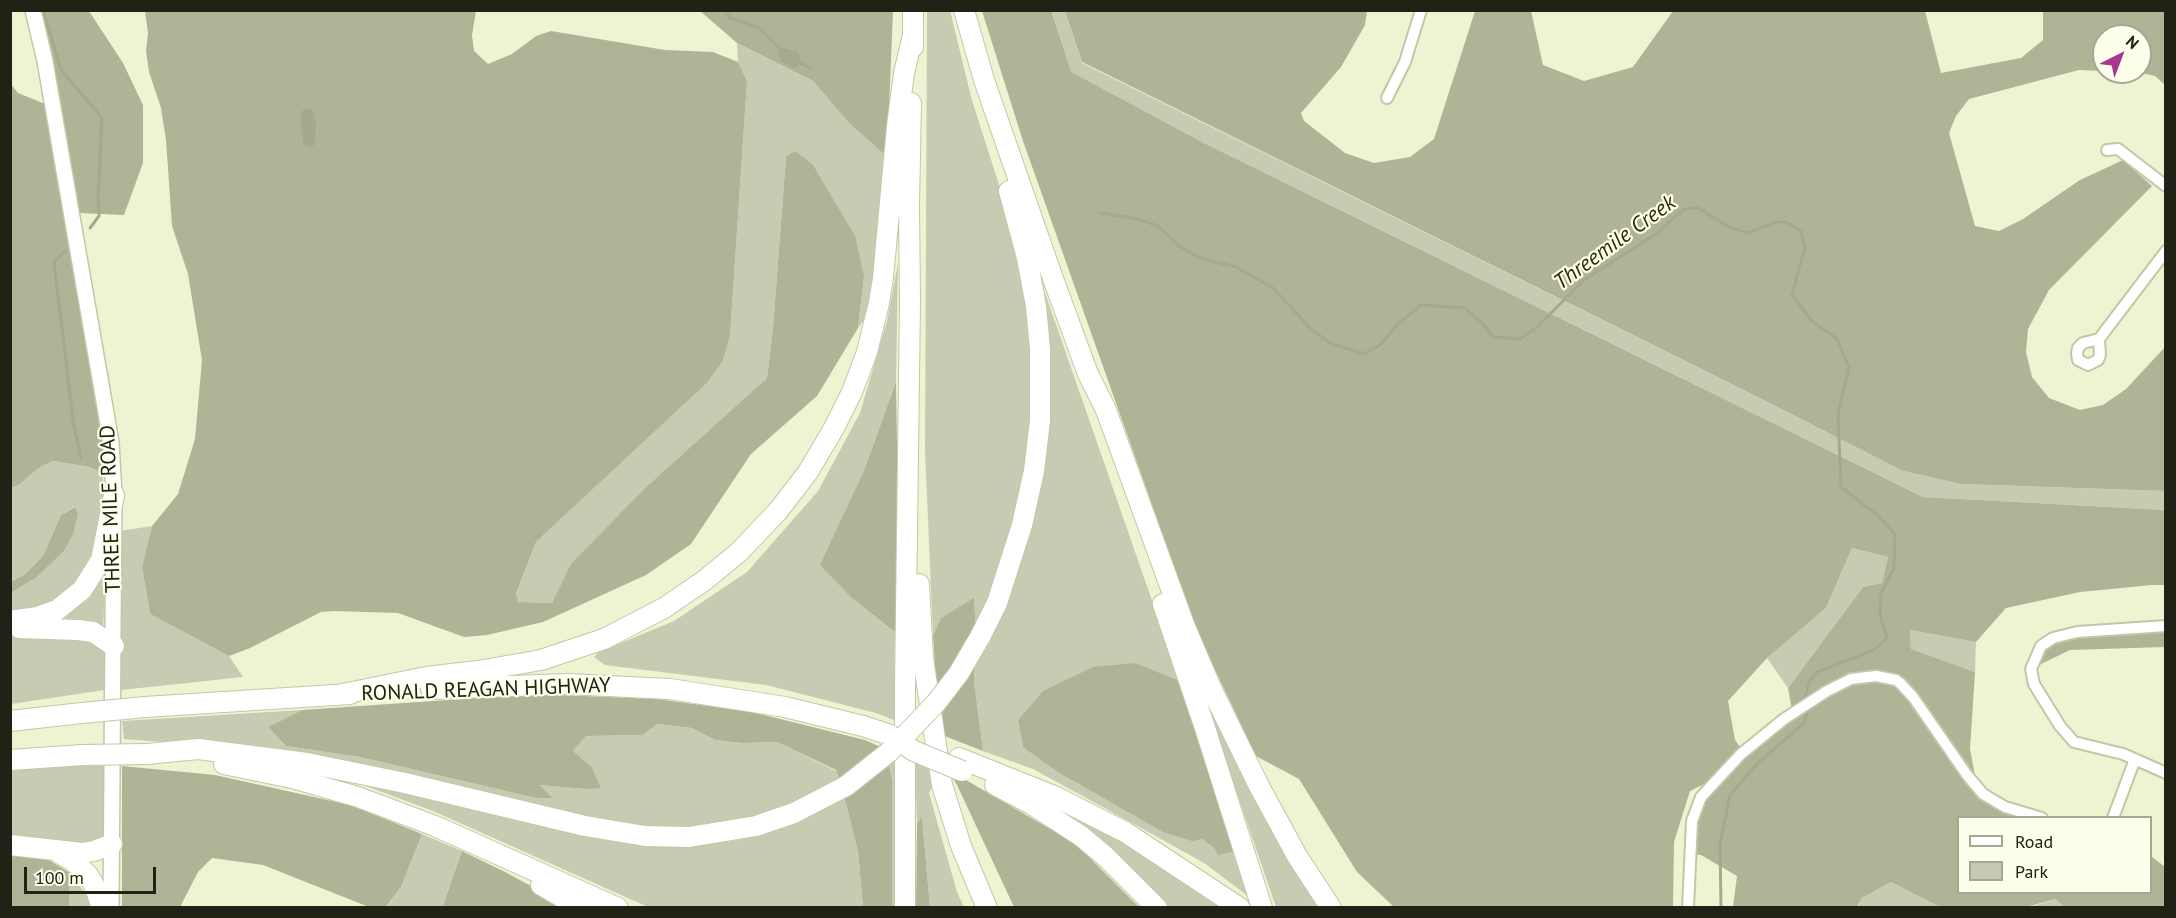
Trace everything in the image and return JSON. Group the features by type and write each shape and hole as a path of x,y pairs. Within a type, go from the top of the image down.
{"highway":[{"path":"905,908 909,205 913,10"},
{"path":"963,10 1018,181 1088,374 1097,410 1205,728 1262,908"},
{"path":"338,695 426,677 541,660 604,639 664,608 705,580 739,552 778,511 808,472 834,428 852,392 867,352 883,278 897,126 904,73 913,35"},
{"path":"10,760 83,755 147,754 198,749 307,764 405,783 585,826 645,836 689,837 756,826 794,813 846,786 889,752 936,703 959,673 997,603 1023,525 1034,471 1038,438 1040,377 1036,306 1027,258 971,38"},
{"path":"1088,374 1106,410 1185,627 1212,690 1279,823 1331,908"},
{"path":"909,471 916,515 923,658 936,756 942,785 961,846 987,908"},
{"path":"10,621 38,617 57,610 82,590 101,560 114,495"},
{"path":"10,628 86,631 98,635 114,646"},
{"name":"RONALD REAGAN HIGHWAY","path":"10,721 145,707 528,684 647,687 753,701 826,717 890,735 961,765 1054,796 1100,818 1236,904"},
{"path":"147,754 228,765 313,784 357,797 458,837 618,908"},
{"path":"961,765 1033,805 1082,836 1106,856 1157,908"},
{"path":"458,837 580,908"},
{"path":"10,845 82,852 94,851 112,844"},
{"path":"54,850 73,861 88,875 102,908"}],"street":[{"name":"THREE MILE ROAD","path":"33,10 45,61 109,423 114,495 111,908"},
{"path":"1388,98 1407,55 1421,10"},
{"path":"2107,150 2118,149 2166,186"},
{"path":"2099,339 2166,251"},
{"path":"2166,626 2077,632 2053,638 2041,646 2031,669 2034,684 2067,736 2074,742 2109,750 2166,773"},
{"path":"1688,908 1692,821 1701,797 1741,754 1784,719 1827,691 1851,679 1876,676 1896,680 1913,697 1967,776 1983,794 2005,807 2035,816"},
{"path":"2114,816 2135,759"}],"green space":[{"path":"950,10 971,97 1021,254 1034,336 1034,432 1022,509 976,634 974,599 941,618 933,635 925,450 927,11"},
{"path":"1051,11 1065,11 1082,63 1903,471 1961,484 2165,491 2165,510 1923,497 1204,143 1070,72"},
{"path":"737,43 813,81 848,122 887,157 883,232 868,315 858,328 864,276 786,157 767,378 645,488 572,564 552,603 518,602 516,595 536,542 707,383 723,361 730,336 747,81 738,62"},
{"path":"898,263 896,382 863,473 853,599 895,632 894,720 876,713 766,685 605,665 594,657 599,652 674,621 747,572 818,491 860,413 887,321"},
{"path":"1036,267 1180,681 1136,663 1043,691 1018,720 1023,747 1202,839 1215,849 1235,851 1252,899 1204,863 1143,829 1033,769 983,751 974,681 975,659 1027,535"},
{"path":"53,461 90,467 103,474 103,510 90,570 60,600 29,612 11,613 11,593 37,577 64,551 73,535 78,514 74,507 61,515 43,556 25,574 11,582 11,488 20,484 40,467"},
{"path":"152,526 142,567 150,614 229,656 243,677 121,690 120,531"},
{"path":"1852,548 1888,557 1882,583 1863,587 1788,688 1767,658 1826,608"},
{"path":"106,567 103,630 33,622"},
{"path":"1910,630 1976,642 1975,672 1911,649"},
{"path":"11,634 82,635 104,649 105,690 11,704"},
{"path":"302,710 268,727 286,746 360,757 536,798 552,797 538,785 585,789 591,766 573,751 586,736 643,735 657,724 692,728 715,740 742,743 777,742 836,771 840,783 793,806 722,827 652,830 214,746 124,739 122,721"},
{"path":"1215,711 1323,907 1276,907 1210,715"},
{"path":"896,756 897,907 892,907 892,779 888,761"},
{"path":"915,758 930,763 933,785 929,793 957,892 964,907 930,907 922,818 917,824"},
{"path":"53,766 104,766 103,841 80,847 11,838 11,770"},
{"path":"339,776 411,791 554,829 664,844 740,840 791,823 844,796 858,851 863,907 648,907 433,811"},
{"path":"1051,806 1119,840 1222,907 1169,907 1113,852"},
{"path":"422,834 462,851 442,907 386,908 401,887"},
{"path":"70,873 87,896 90,907 69,908"},
{"path":"1891,882 1940,907 1857,908 1862,898"},
{"path":"2057,899 2064,907 2026,908"}],"shaded area":[{"path":"36,11 89,11 123,63 143,105 143,163 124,215 79,213 57,87"},
{"path":"145,11 476,11 472,35 474,51 488,64 512,54 536,36 551,31 665,50 713,52 738,62 747,81 730,336 723,361 707,383 536,542 516,594 518,602 552,603 571,564 645,488 767,378 786,157 795,151 813,165 855,236 864,276 858,328 817,396 751,454 691,544 646,575 543,622 487,635 464,637 398,613 321,612 250,648 229,656 150,614 142,567 152,526 178,494 195,439 202,360 188,274 172,226 166,140 161,108 149,72"},
{"path":"700,11 893,11 887,157 848,122 813,81 737,43"},
{"path":"982,11 1051,11 1071,72 1204,143 1923,497 2165,510 2165,585 2080,592 2006,608 1976,642 1910,630 1911,649 1975,672 1970,749 1976,781 1913,690 1876,672 1845,676 1792,710 1788,688 1863,587 1882,583 1888,557 1852,548 1826,608 1767,658 1728,701 1735,740 1742,750 1710,781 1690,791 1674,842 1673,907 1394,907 1357,872 1299,779 1256,756 1198,634 1023,141"},
{"path":"1065,11 1367,11 1365,25 1341,67 1301,113 1304,121 1345,153 1374,163 1410,157 1434,139 1475,11 1531,11 1543,65 1584,81 1633,67 1673,11 1925,11 1941,73 2021,58 2043,40 2043,11 2165,11 2165,85 2152,75 2152,24 2092,24 2092,71 2079,70 1969,99 1956,116 1949,133 1975,226 1999,231 2023,219 2080,180 2123,160 2152,186 2049,290 2028,329 2026,352 2032,377 2049,398 2080,410 2103,405 2126,389 2165,347 2165,491 1961,484 1903,471 1082,62"},
{"path":"781,47 798,52 800,59 797,66 794,68 781,61 777,50"},
{"path":"10,83 18,93 45,104 100,409 105,457 103,474 90,467 53,461 40,467 20,484 11,488"},
{"path":"307,108 313,110 316,122 315,141 310,148 304,145 300,117 303,110"},
{"path":"896,382 898,507 895,632 853,599 820,565 863,473"},
{"path":"75,507 78,514 73,535 64,551 37,577 11,593 11,582 25,574 43,556 61,515"},
{"path":"974,598 976,634 937,695 933,635 941,618"},
{"path":"2165,630 2165,647 2070,650 2039,665 2042,653 2052,644 2082,635"},
{"path":"975,659 974,681 983,751 942,735 938,713"},
{"path":"1136,663 1180,681 1235,851 1218,855 1215,849 1202,839 1192,841 1163,832 1058,772 1023,747 1018,720 1043,691 1093,667"},
{"path":"1878,680 1896,687 1905,695 1928,730 1973,789 2026,816 1957,816 1957,894 2152,894 2152,857 2165,867 2165,907 2064,907 2056,899 2026,907 1940,907 1891,882 1862,898 1857,907 1733,907 1737,876 1701,855 1692,854 1697,814 1702,803 1719,782 1789,715 1856,682"},
{"path":"535,694 657,699 752,712 865,740 885,749 840,783 836,770 777,742 742,743 715,740 692,728 657,724 643,735 586,736 573,751 591,766 601,788 539,785 553,798 536,798 360,757 286,746 268,727 302,710"},
{"path":"888,761 892,779 892,907 863,907 858,851 844,796"},
{"path":"122,766 215,775 350,805 422,834 401,887 386,907 369,907 263,865 212,858 198,872 180,907 122,907"},
{"path":"947,769 1076,844 1139,907 1014,907 957,785"},
{"path":"922,817 930,907 916,907 917,824"},
{"path":"462,851 503,871 570,907 442,908"},
{"path":"10,852 47,859 70,873 69,907 11,907"}],"waterway":[{"path":"43,10 61,70 102,118 99,216 90,228"},
{"name":"Threemile Creek","path":"723,10 731,18 759,28 782,51"},
{"name":"Threemile Creek","path":"797,61 810,68"},
{"name":"Threemile Creek","path":"1100,213 1138,219 1158,226 1179,246 1200,258 1236,267 1273,288 1311,329 1330,343 1364,354 1380,345 1398,324 1421,305 1465,308 1484,325 1493,337 1520,339 1536,328 1584,280 1656,234 1684,209 1698,208 1729,227 1748,233 1776,222 1787,222 1801,232 1805,247 1792,295 1812,321 1837,339 1849,367 1838,414 1841,487 1876,514 1895,534 1894,568 1881,593 1880,615 1887,638 1874,650 1817,672 1809,682 1805,698"},
{"path":"65,251 54,262 73,420 81,458"},
{"name":"Threemile Creek","path":"1721,908 1720,844 1730,795 1758,763 1804,723 1808,710"}]}
